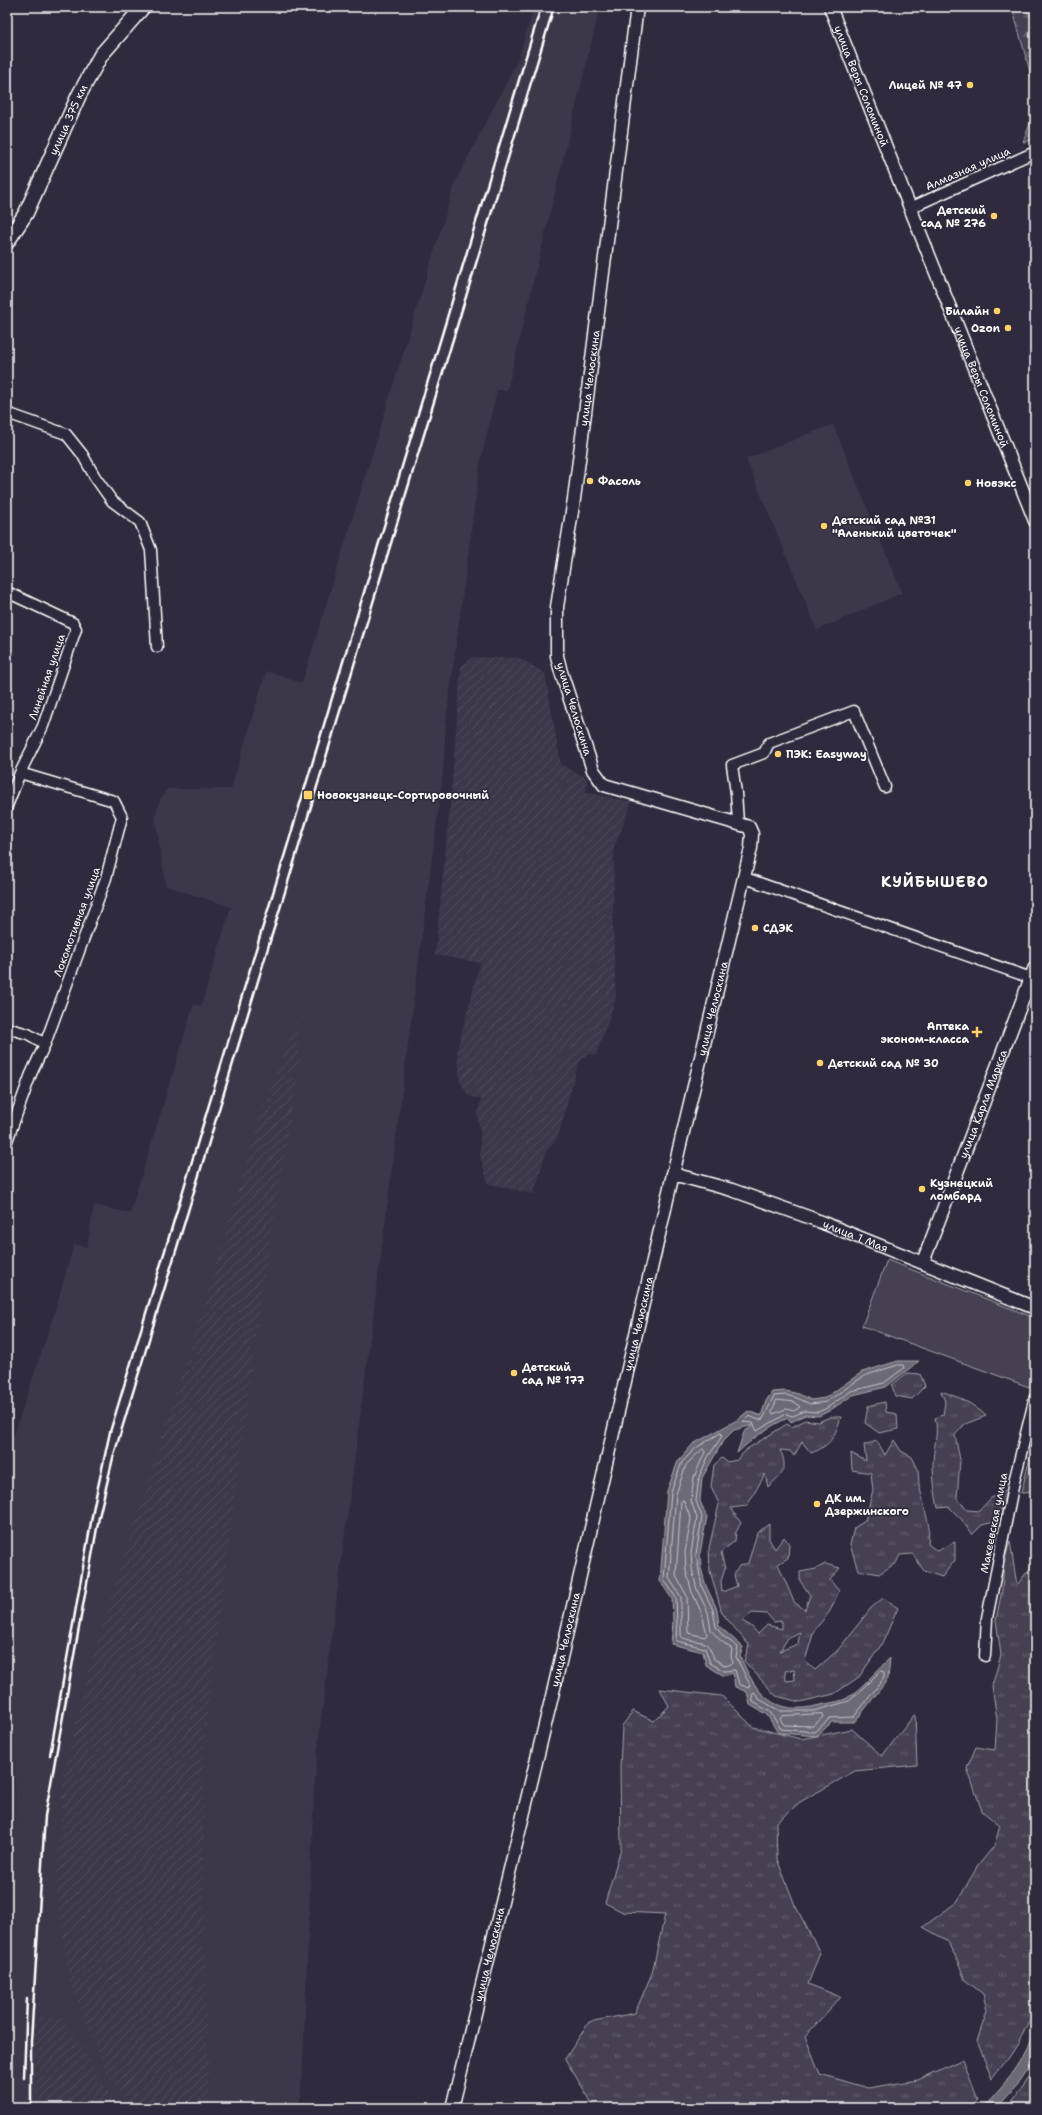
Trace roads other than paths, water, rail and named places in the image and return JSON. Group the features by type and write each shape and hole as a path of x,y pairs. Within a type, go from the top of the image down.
{"main road":[{"name":"улица 375 км","path":"7,242 26,212 79,95 101,55 143,7"}],"street":[{"name":"улица Челюскина","path":"452,2108 556,1681 673,1174 751,848 752,834 749,827 738,822 604,785 593,770 569,699 557,656 556,626 559,589 574,499 637,7"},
{"name":"улица Веры Соломиной","path":"830,7 1035,521"},
{"name":"Алмазная улица","path":"910,208 1035,152"},
{"path":"7,413 66,434 82,454 94,477 112,501 140,522 151,550 157,647"},
{"name":"Линейная улица","path":"7,592 73,622 76,629 43,726 20,773 7,806"},
{"path":"738,822 732,765 764,753 769,743 854,711 885,787"},
{"name":"Локомотивная улица","path":"7,1141 31,1074 45,1044 106,878 122,817 114,801 20,773"},
{"path":"745,878 1033,973"},
{"name":"улица Карла Маркса","path":"923,1262 1033,973"},
{"path":"7,1028 28,1034 45,1044"},
{"name":"улица 1 Мая","path":"673,1174 732,1190 923,1262 1035,1308"},
{"name":"Макеевская улица","path":"985,1656 987,1618 1014,1482 1035,1397"}],"water":[{"path":"898,1361 919,1361 886,1387 853,1395 819,1416 805,1415 791,1422 788,1418 781,1421 761,1433 737,1453 744,1432 754,1425 734,1430 723,1441 702,1478 700,1501 707,1517 700,1553 701,1568 706,1586 717,1609 719,1626 743,1647 740,1656 746,1670 760,1692 769,1700 790,1708 804,1708 837,1701 847,1698 852,1694 890,1658 888,1679 855,1722 832,1722 817,1736 778,1733 767,1715 750,1705 747,1692 735,1687 733,1673 724,1676 706,1665 703,1652 671,1644 673,1622 672,1599 660,1581 667,1491 678,1461 693,1444 737,1420 748,1411 761,1416 766,1401 772,1392 786,1391 799,1394 811,1400 825,1398 862,1372"},
{"path":"1035,2032 1035,2060 1020,2082 997,2108 977,2108 987,2103 1015,2071"}],"railway":[{"path":"50,1755 94,1505 110,1432 541,7"},
{"path":"31,2108 31,2041 45,1816 99,1517 113,1458 554,7"},
{"path":"24,2078 27,1998"}],"place":[{"name":"Лицей № 47","path":"970,85"},
{"name":"Детский сад № 276","path":"994,216"},
{"name":"Билайн","path":"997,311"},
{"name":"Ozon","path":"1008,328"},
{"name":"Фасоль","path":"590,481"},
{"name":"Новэкс","path":"968,483"},
{"name":"Детский сад №31 \"Аленький цветочек\"","path":"824,526"},
{"name":"ПЭК: Easyway","path":"778,754"},
{"name":"Новокузнецк-Сортировочный","path":"308,795"},
{"name":"СДЭК","path":"755,928"},
{"name":"Аптека эконом-класса","path":"977,1032"},
{"name":"Детский сад № 30","path":"820,1063"},
{"name":"Кузнецкий ломбард","path":"922,1189"},
{"name":"Детский сад № 177","path":"514,1373"},
{"name":"ДК им. Дзержинского","path":"817,1504"}],"district":[{"name":"КУЙБЫШЕВО","path":"935,882"}]}
